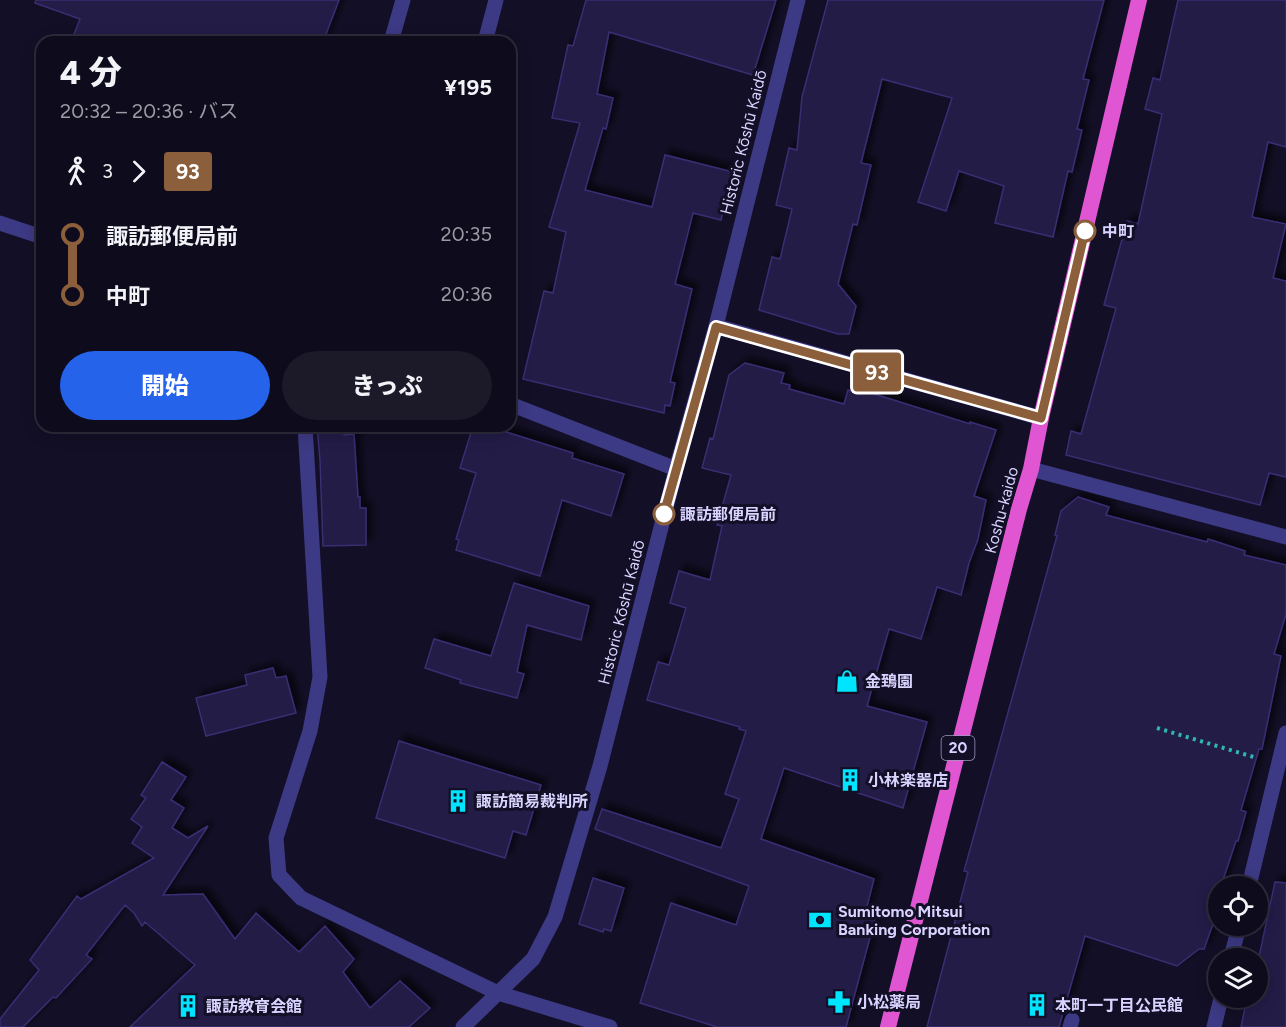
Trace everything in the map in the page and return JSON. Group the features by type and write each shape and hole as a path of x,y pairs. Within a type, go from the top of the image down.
{"highway":[{"name":"Koshu-kaido","path":"888,1027 1016,520 1031,469 1139,0"}],"street":[{"path":"393,36 403,0"},
{"path":"487,36 496,0"},
{"name":"Historic Kōshū Kaidō","path":"463,1027 533,959 555,917 600,766 676,469 716,327 798,0"},
{"path":"0,223 36,235"},
{"path":"716,327 1041,418"},
{"path":"516,406 676,469"},
{"path":"305,432 320,677 310,731 276,838 279,875 301,898 498,993 610,1027"},
{"path":"1031,469 1286,537"},
{"path":"1251,876 1286,733"},
{"path":"1214,1027 1219,1008"}],"path":[{"path":"1157,728 1278,764"}],"building":[{"path":"36,0 339,0 325,36 73,36 80,19 35,3"},
{"path":"586,0 776,0 753,75 609,32 597,94 613,98 606,129 603,128 585,190 652,207 665,155 733,172 721,220 693,213 675,284 692,289 670,382 675,383 670,406 665,405 664,413 523,379 544,291 553,293 566,232 549,227 580,123 552,118 568,45 573,46"},
{"path":"828,0 1104,0 1083,79 1089,80 1077,129 1082,130 1072,172 1068,171 1053,237 995,223 1004,186 959,171 946,211 918,202 952,98 882,79 861,163 871,165 857,225 853,224 838,284 856,306 849,334 838,334 759,310 772,257 780,259 792,209 776,205 789,148 797,150 802,97"},
{"path":"1178,0 1286,0 1286,147 1268,142 1252,217 1286,224 1273,278 1286,281 1286,477 1269,473 1260,505 1066,455 1071,431 1081,434 1116,308 1104,305 1127,221 1138,224 1162,114 1145,109 1153,78 1160,80"},
{"path":"745,363 784,373 781,383 790,385 789,389 844,404 848,390 857,393 852,387 996,430 974,496 986,500 978,539 961,595 937,587 921,639 889,629 867,706 927,722 903,808 784,768 761,839 874,879 864,918 875,919 846,1027 717,1027 640,1003 671,903 736,925 749,886 595,829 602,809 721,848 739,799 725,794 746,731 739,729 740,727 647,700 658,662 669,665 686,608 670,603 679,571 710,580 722,526 717,525 731,475 702,468 710,438 713,439 729,375"},
{"path":"318,432 354,434 358,497 360,497 360,508 366,508 366,545 323,546"},
{"path":"471,432 506,432 573,453 572,458 624,474 611,516 562,500 540,576 456,550 459,540 456,539 476,473 460,468"},
{"path":"1078,497 1109,507 1106,515 1207,542 1208,539 1245,551 1244,555 1286,565 1286,614 1274,654 1281,656 1262,749 1259,749 1241,810 1246,812 1224,876 1208,876 1209,936 1204,949 1199,949 1177,966 1085,936 1059,1027 927,1027 968,872 964,871 1057,536 1055,535 1061,511"},
{"path":"514,583 589,606 581,640 527,625 517,672 524,674 517,698 460,683 461,680 425,668 434,639 491,656"},
{"path":"273,668 276,678 286,676 296,713 206,736 196,698 247,685 245,675"},
{"name":"諏訪簡易裁判所","path":"399,741 541,785 526,835 513,831 505,858 376,818"},
{"path":"162,762 186,777 171,800 184,808 172,828 188,838 208,826 163,895 203,894 235,939 256,913 299,952 325,926 354,959 343,972 370,1008 400,981 430,1008 409,1027 130,1027 195,965 145,922 142,926 134,913 125,905 86,955 92,959 56,998 53,997 23,1027 0,1027 0,1019 39,970 30,960 77,896 81,899 154,858 132,843 142,827 131,819 146,798 141,795"},
{"path":"593,878 624,888 611,931 604,929 603,932 579,924"},
{"path":"1275,882 1286,883 1286,1027 1241,1027 1245,1008 1268,1008 1268,948 1261,948 1263,936 1268,936 1268,915"}],"bus line":[{"name":"93","path":"664,514 716,327 1041,418 1085,231"}],"place":[{"name":"中町","path":"1085,231"},
{"name":"諏訪郵便局前","path":"664,514"},
{"name":"金鵄園","path":"847,681"},
{"name":"小林楽器店","path":"850,780"},
{"name":"諏訪簡易裁判所","path":"458,801"},
{"name":"Sumitomo Mitsui Banking Corporation","path":"820,920"},
{"name":"小松薬局","path":"839,1002"},
{"name":"本町一丁目公民館","path":"1037,1005"},
{"name":"諏訪教育会館","path":"188,1006"}]}
